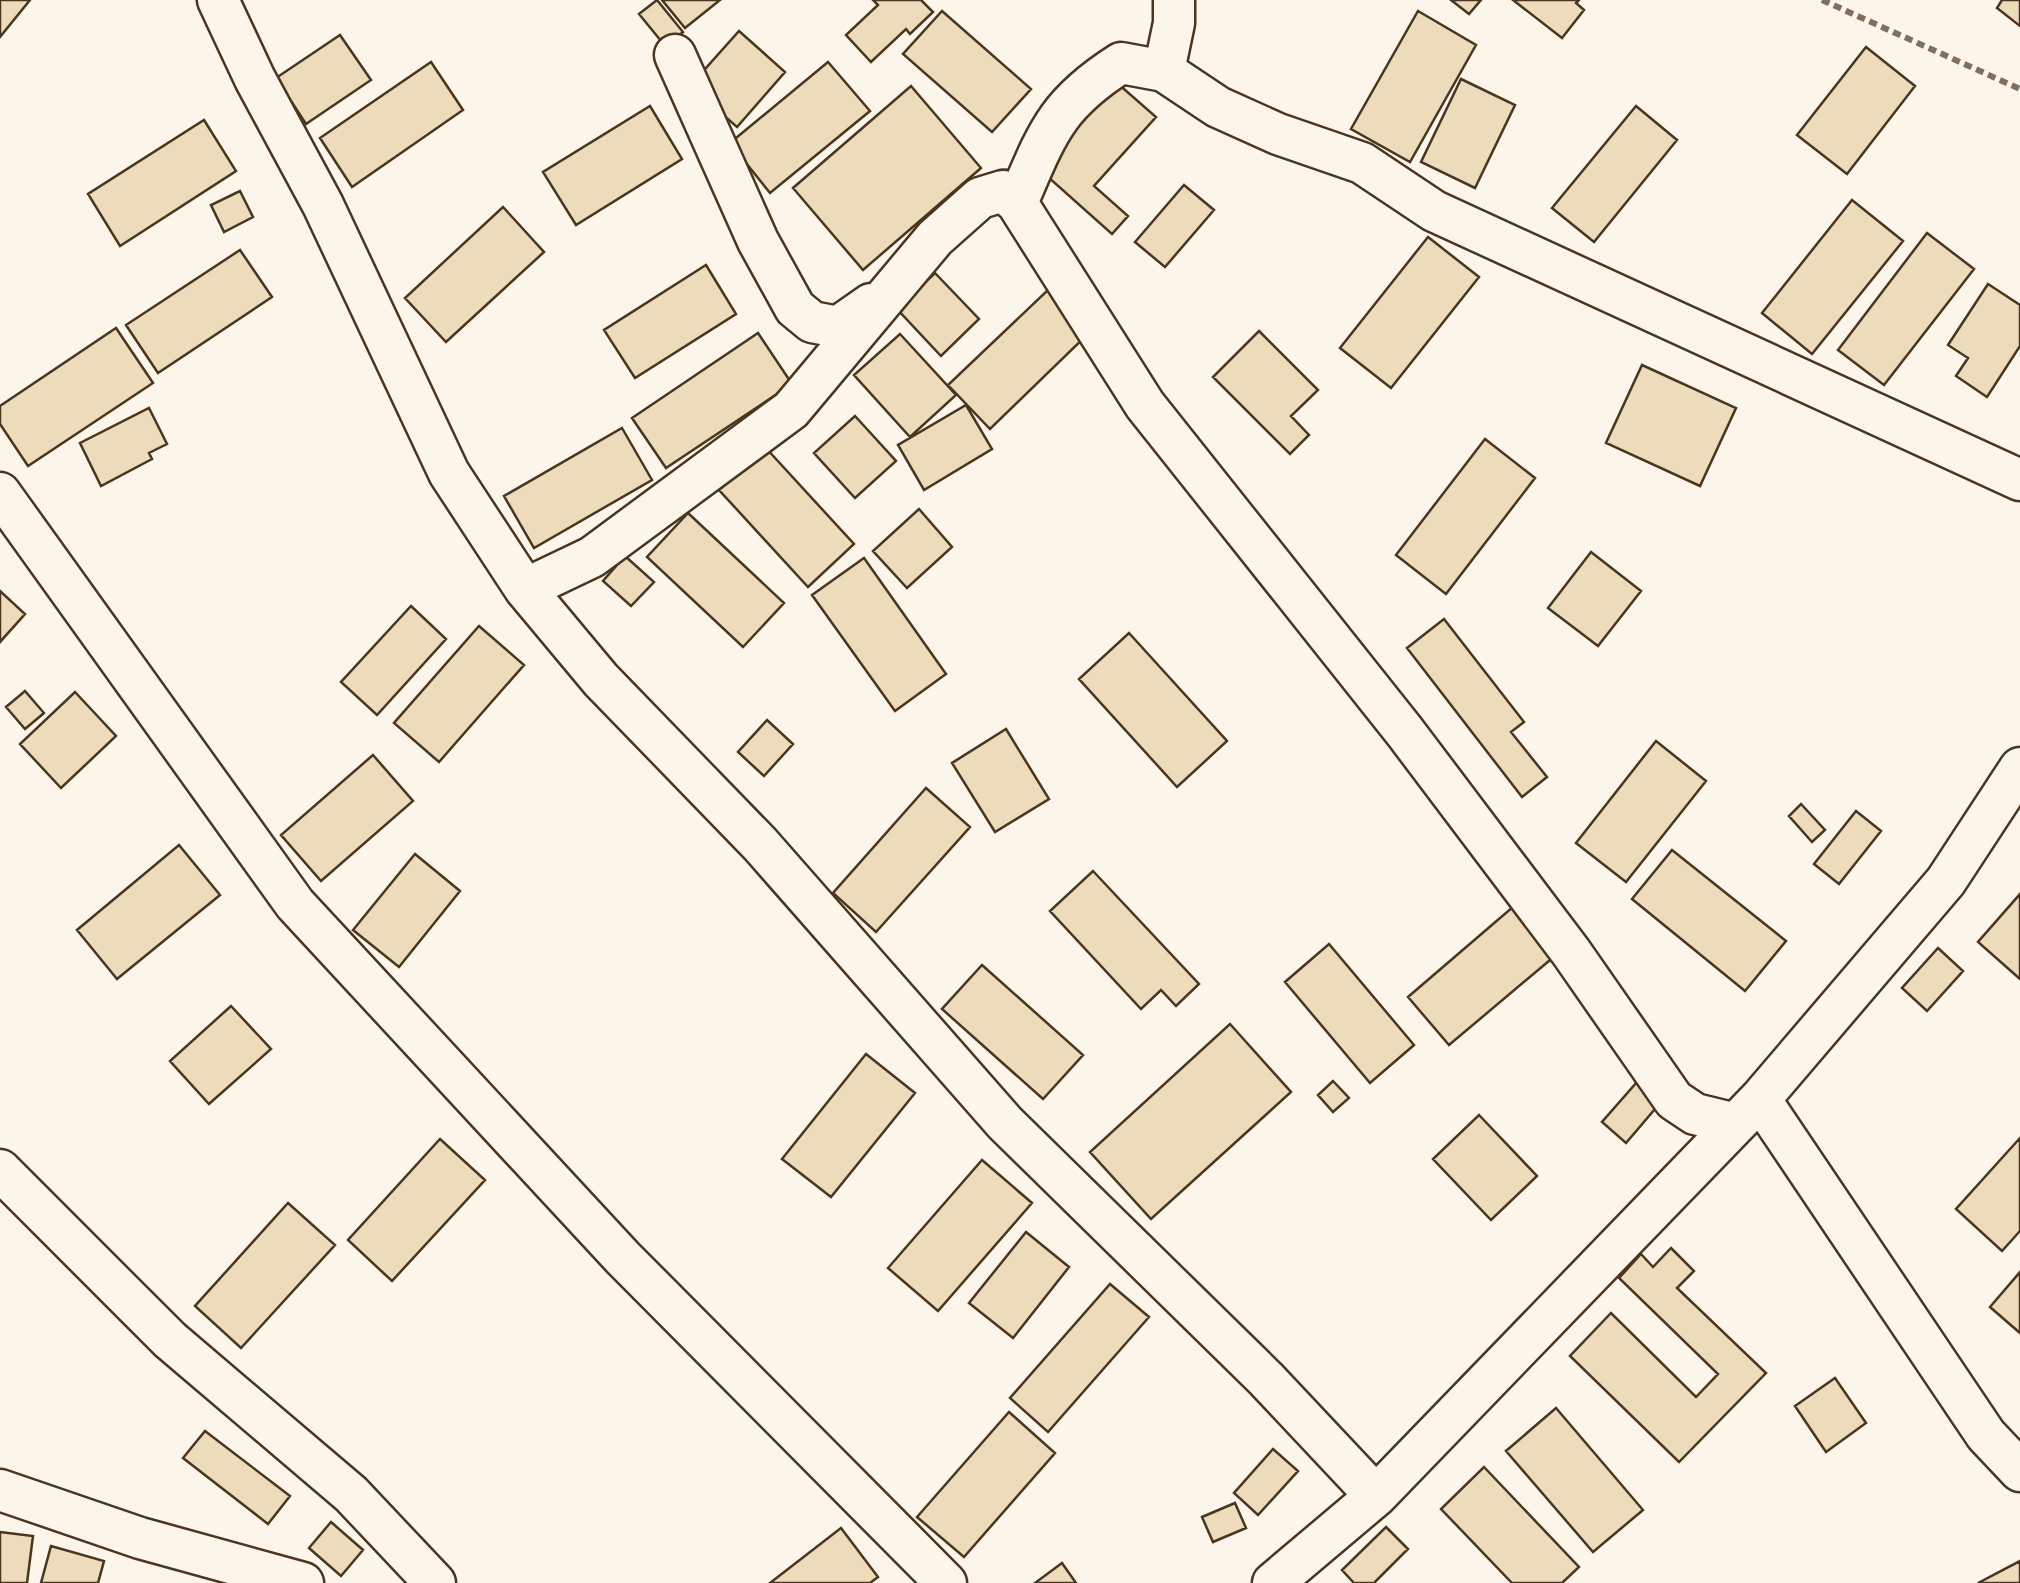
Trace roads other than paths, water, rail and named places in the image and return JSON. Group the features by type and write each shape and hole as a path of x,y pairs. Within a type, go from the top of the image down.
{"street":[{"path":"218,0 254,79 322,205 449,473 525,590 600,680 760,844 1005,1123 1266,1379 1376,1496"},
{"path":"1164,71 1174,23 1174,0"},
{"path":"676,54 758,241 796,308 812,322 838,327 891,290"},
{"path":"1017,202 1051,126 1085,86 1122,63 1164,71 1218,107 1278,134 1362,163 1434,211 2020,480"},
{"path":"525,590 592,558 791,410 935,238 980,198 1003,191 1017,202 1145,405 1405,732 1571,952 1674,1100 1695,1114 1748,1112"},
{"path":"0,493 294,904 623,1258 946,1583"},
{"path":"1273,1583 1376,1496 1748,1112 1946,881 2020,768"},
{"path":"1748,1112 1986,1435 2020,1471"},
{"path":"0,1170 170,1340 351,1494 435,1583"},
{"path":"0,1490 140,1538 303,1583"}]}
